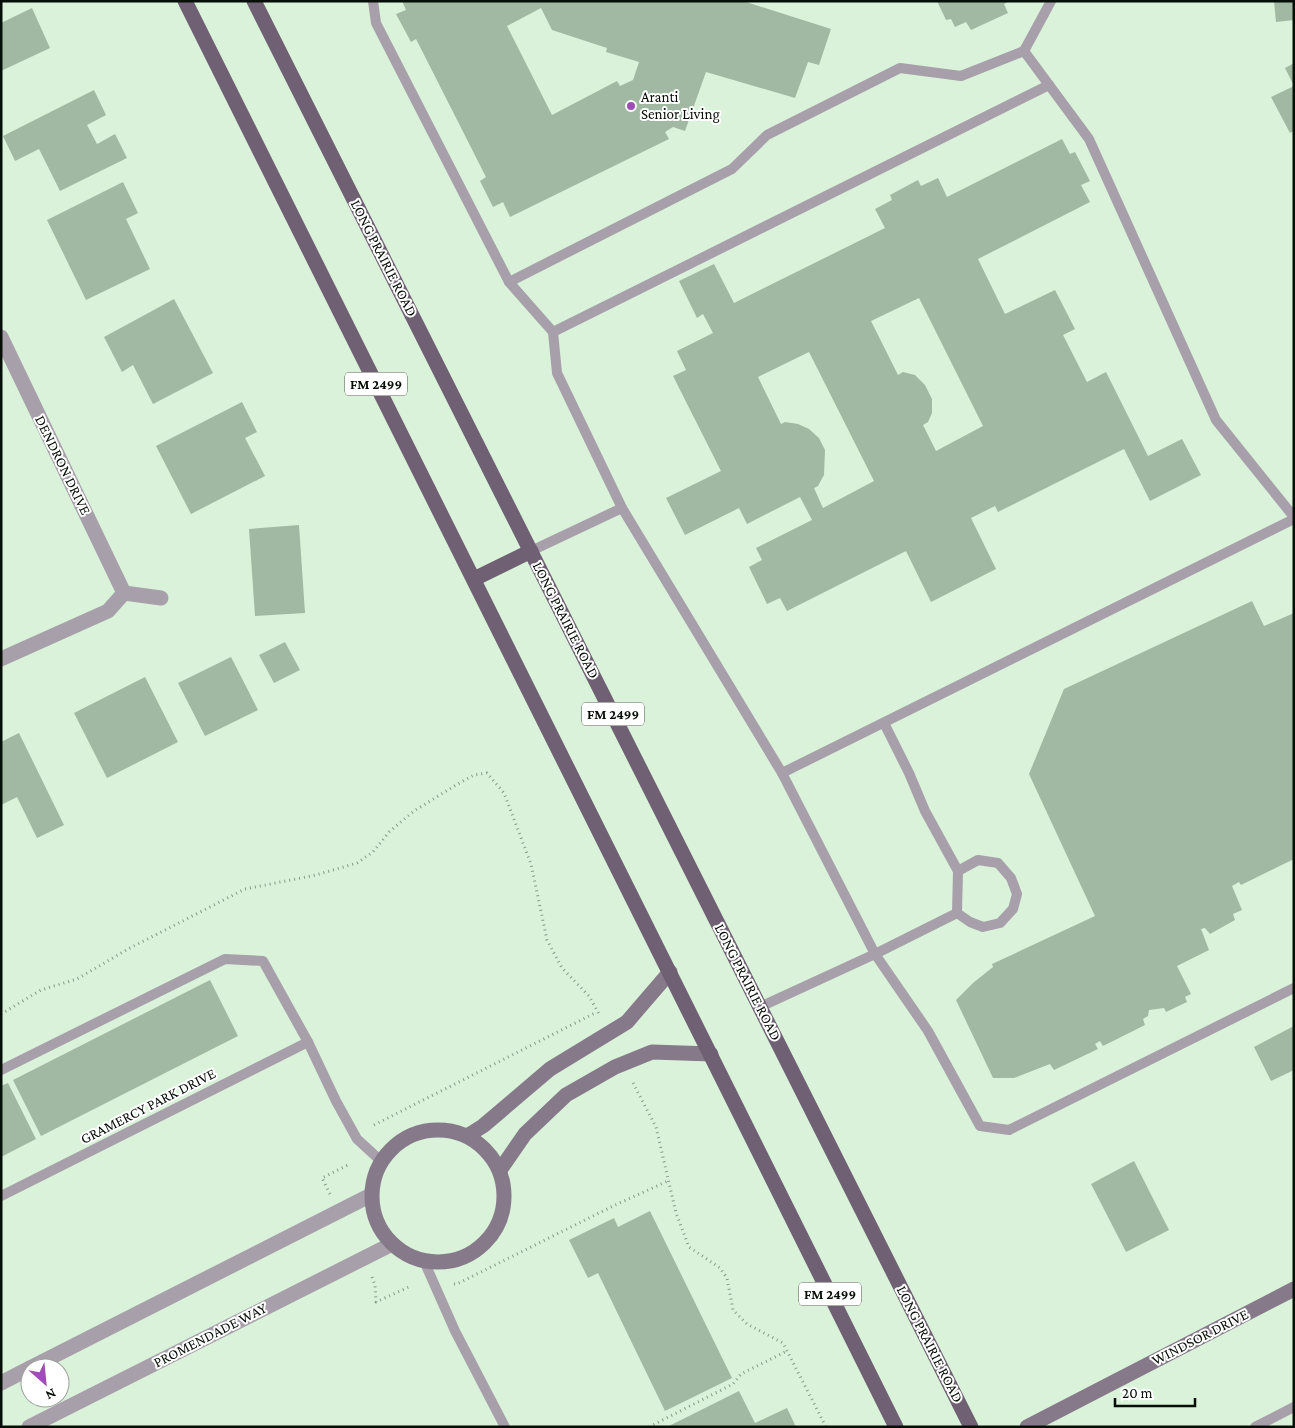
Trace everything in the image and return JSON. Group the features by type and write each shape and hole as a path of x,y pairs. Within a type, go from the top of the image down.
{"main road":[{"name":"LONG PRAIRIE ROAD","path":"254,1 971,1427"},
{"name":"FM 2499","path":"190,3 896,1427"},
{"path":"474,579 531,551"}],"street":[{"name":"DENDRON DRIVE","path":"1,338 124,593"},
{"path":"1,660 108,611 124,593 161,598"},
{"path":"467,1136 483,1126 550,1069 627,1022 670,972"},
{"path":"500,1170 525,1134 566,1095 615,1067 652,1052 711,1054"},
{"path":"429,1130 448,1130 467,1136 481,1144 492,1156 500,1170 504,1188 504,1206 499,1223 489,1238 476,1250 459,1258 442,1262 424,1261 407,1254 392,1244 381,1230 374,1214 371,1195 374,1178 381,1161 394,1146 410,1135 429,1130"},
{"path":"50,1358 371,1195"},
{"name":"PROMENDADE WAY","path":"29,1427 392,1244"},
{"name":"WINDSOR DRIVE","path":"1027,1427 1294,1289"},
{"path":"1,1383 20,1373"}],"lane":[{"path":"373,1 376,23 509,282 553,332 557,373 622,508 782,774 875,954 928,1031 980,1126 1009,1130 1294,988"},
{"path":"509,282 732,168 767,135 900,68 961,76 1024,51 1051,1"},
{"path":"782,774 1294,518 1216,420 1089,139 1024,51"},
{"path":"553,332 1049,85"},
{"path":"531,551 622,508"},
{"path":"884,723 909,773 925,811 958,870 957,913"},
{"path":"957,913 970,922 983,927 1000,923 1013,909 1018,894 1011,878 998,863 978,860 958,870"},
{"path":"760,1008 957,913"},
{"path":"1,1070 225,960 263,961 308,1042 336,1101 357,1139 381,1161"},
{"name":"GRAMERCY PARK DRIVE","path":"1,1196 308,1042"},
{"path":"424,1261 455,1331 505,1427"},
{"path":"1255,1427 1294,1407"}],"path":[{"path":"1,1014 41,990 77,979 128,949 245,889 316,875 356,863 373,852 389,832 414,812 474,775 487,773 504,793 530,864 547,940 562,968 589,996 601,1018"},
{"path":"374,1125 597,1012"},
{"path":"630,1076 656,1126 676,1213 690,1247 720,1268 727,1278 733,1310 747,1324 783,1344 826,1427"},
{"path":"331,1196 322,1178 350,1164"},
{"path":"453,1284 457,1284 613,1206 669,1181"},
{"path":"371,1274 375,1285 376,1302 411,1286"},
{"path":"649,1427 733,1384 741,1374 787,1351"}],"building":[{"name":"Aranti Senior Living","path":"402,1 743,1 831,29 819,65 808,62 795,98 706,72 685,131 673,127 665,132 669,139 510,217 503,202 493,207 480,181 486,177 416,39 411,42 396,14 406,10","holes":["541,8 552,30 607,48 606,52 639,62 633,80 620,86 617,81 552,115 507,26"]},
{"path":"937,1 1009,1 1004,4 1008,13 971,30 966,22 955,27 951,19 946,20"},
{"path":"1274,1 1294,1 1294,20 1276,22"},
{"path":"32,8 50,48 1,71 1,23"},
{"path":"1294,63 1294,86 1285,68"},
{"path":"1294,86 1294,131 1290,133 1271,97"},
{"path":"94,90 106,115 87,125 97,144 115,134 127,158 60,191 39,149 15,161 3,136"},
{"path":"1062,139 1070,154 1075,152 1090,181 1081,185 1090,202 978,259 1005,314 1055,290 1075,329 1063,335 1087,382 1106,372 1148,456 1182,439 1201,475 1150,501 1124,449 998,512 995,506 971,518 996,569 931,602 906,551 787,611 780,598 767,604 749,567 762,560 756,548 812,520 800,497 747,524 739,508 685,535 666,498 721,471 673,376 686,370 677,351 713,333 703,314 697,318 679,281 714,264 734,303 885,228 875,209 892,200 890,195 918,180 921,186 938,178 947,197","holes":["919,298 983,426 936,451 923,425 928,422 932,413 932,399 925,385 915,375 903,372 898,375 871,321","809,352 874,481 823,508 814,488 818,486 824,475 825,450 819,438 809,429 798,424 785,422 781,424 758,377"]},
{"path":"123,182 138,213 126,219 150,269 86,300 47,220"},
{"path":"174,299 213,373 153,404 133,365 122,372 104,337"},
{"path":"242,402 257,432 245,438 265,476 191,514 156,446"},
{"path":"299,525 305,613 255,616 249,529"},
{"path":"1252,601 1264,626 1294,613 1294,859 1241,885 1239,882 1232,886 1242,910 1233,914 1235,920 1210,934 1205,928 1201,929 1209,950 1177,966 1191,994 1185,997 1187,1002 1166,1012 1164,1008 1149,1010 1148,1016 1143,1019 1145,1025 1103,1046 1100,1041 1095,1044 1098,1049 1054,1070 1050,1064 1014,1078 993,1078 956,1000 993,967 992,964 1095,916 1029,774 1064,689"},
{"path":"285,642 300,670 274,683 259,655"},
{"path":"231,657 258,710 205,736 178,683"},
{"path":"145,677 178,742 107,778 74,713"},
{"path":"19,733 64,825 37,838 17,797 1,805 1,742"},
{"path":"210,980 238,1036 41,1136 13,1080"},
{"path":"1294,1026 1294,1070 1271,1081 1254,1047"},
{"path":"8,1083 36,1139 1,1157 1,1086"},
{"path":"1134,1161 1169,1230 1126,1252 1091,1184"},
{"path":"650,1211 732,1378 665,1411 598,1273 588,1278 569,1240 614,1218 618,1227"},
{"path":"739,1391 755,1423 787,1408 796,1427 667,1427"}],"place":[{"name":"Aranti Senior Living","path":"631,106"}]}
